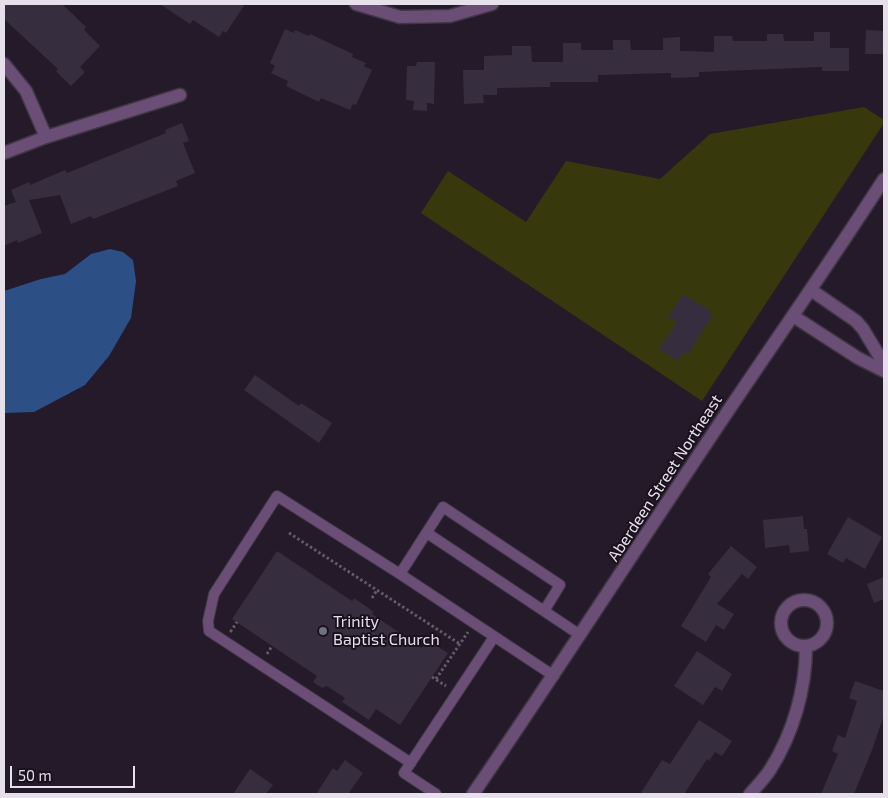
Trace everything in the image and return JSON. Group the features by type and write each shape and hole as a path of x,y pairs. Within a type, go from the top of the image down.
{"street":[{"path":"356,4 400,17 450,16 492,4"},
{"path":"4,64 26,91 46,137"},
{"path":"4,153 46,137 180,95"},
{"name":"Aberdeen Street Northeast","path":"474,794 554,676 724,416 811,290 884,179"},
{"path":"811,290 856,320 864,329 884,364"},
{"path":"793,316 858,358 884,371"},
{"path":"750,794 770,770 793,725 806,671 806,646"}],"lane":[{"path":"411,763 209,631 208,622 214,594 277,496 400,574 554,676"},
{"path":"400,574 443,507 560,585 544,611"},
{"path":"427,533 580,635"},
{"path":"436,794 404,773 494,638"}],"path":[{"path":"289,533 460,644"},
{"path":"372,598 377,590"},
{"path":"436,679 473,623"},
{"path":"267,654 272,646"}],"shaded area":[{"path":"864,107 884,120 884,123 702,401 421,213 448,171 526,222 566,161 660,179 710,134"}],"water":[{"path":"110,249 123,252 133,260 136,281 131,318 109,356 85,385 34,412 4,413 4,291 41,279 65,274 91,254"}],"building":[{"path":"4,4 62,4 86,27 84,30 100,46 80,67 85,72 71,86 56,71 58,69 4,19"},
{"path":"160,4 245,4 226,33 223,31 219,37 193,20 190,24"},
{"path":"285,29 294,33 295,30 309,36 310,34 353,54 352,57 366,63 364,66 372,70 356,105 353,104 350,110 321,98 319,102 286,86 288,81 271,73 275,66 270,63"},
{"path":"866,30 884,31 884,54 865,54"},
{"path":"814,32 830,32 830,48 849,48 849,71 822,71 822,67 699,72 699,77 671,78 671,73 598,75 598,82 550,82 550,87 497,88 497,95 483,95 484,103 464,104 463,70 484,70 484,56 512,55 512,46 531,46 532,62 563,62 563,43 581,43 581,50 613,50 613,40 630,40 631,50 663,50 663,38 680,37 680,51 714,52 714,36 732,36 733,41 767,41 767,34 783,34 784,41 814,41"},
{"path":"417,62 435,62 434,104 427,103 427,111 413,110 414,101 406,100 407,66 416,66"},
{"path":"182,123 189,141 183,143 195,173 176,181 178,186 93,219 91,216 71,224 60,195 29,200 42,233 18,243 17,240 4,246 4,206 16,202 11,190 29,182 30,185 65,170 67,173 166,133 165,130"},
{"path":"683,294 711,311 709,314 712,316 688,354 684,352 678,361 659,349 677,322 668,317"},
{"path":"255,375 299,406 301,403 332,423 319,443 244,390"},
{"path":"803,516 804,529 807,529 809,551 790,553 789,545 765,548 763,520"},
{"path":"848,517 882,537 865,569 846,558 843,563 827,554"},
{"path":"731,546 757,567 748,579 742,574 717,604 734,614 724,630 716,625 706,642 681,626 711,577 708,574"},
{"name":"Trinity Baptist Church","path":"277,551 352,601 354,598 374,612 372,614 422,648 427,640 448,653 400,725 376,709 369,720 342,702 345,698 327,686 322,688 313,682 317,676 232,619"},
{"path":"884,577 884,599 874,603 867,584"},
{"path":"697,651 732,674 722,691 715,687 703,705 674,686"},
{"path":"855,681 884,691 884,715 854,794 821,794 838,754 832,751 838,735 845,738 857,701 849,698"},
{"path":"699,720 732,741 722,756 715,752 709,761 707,759 684,794 640,794 662,760 670,764"},
{"path":"345,760 363,773 348,794 316,794 333,768 337,771"},
{"path":"250,769 273,785 266,794 233,794"}],"place":[{"name":"Trinity Baptist Church","path":"323,631"}]}
